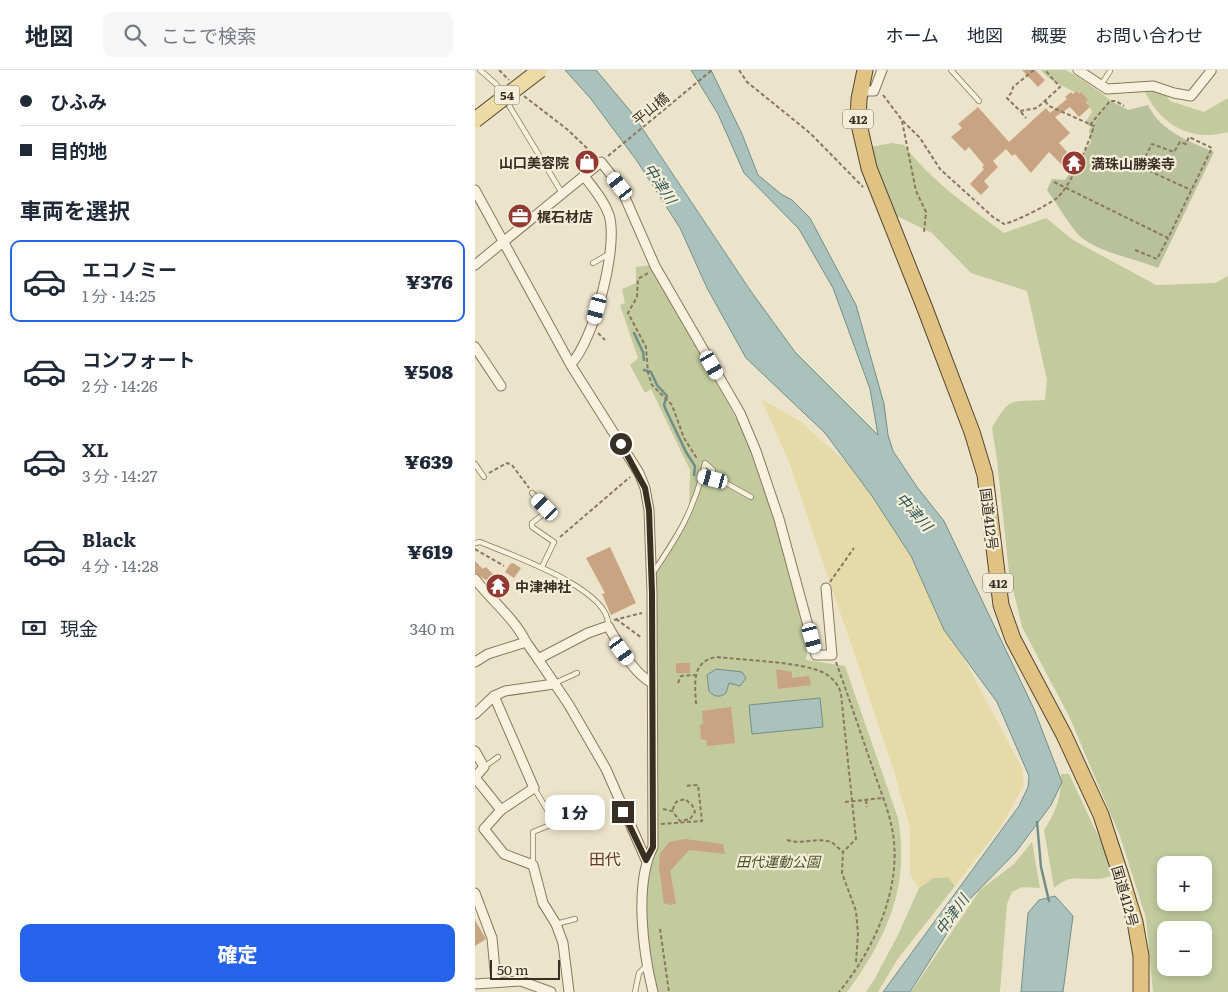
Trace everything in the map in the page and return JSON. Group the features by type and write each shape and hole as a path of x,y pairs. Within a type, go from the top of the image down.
{"highway":[{"name":"国道412号","path":"865,70 867,91 858,120 869,168 965,414 985,475 1001,605 1013,639 1064,735 1101,815 1136,930 1141,956 1141,992"}],"main road":[{"name":"54","path":"475,120 539,70"}],"street":[{"path":"867,91 883,70"},
{"path":"1078,70 1107,88 1153,86 1174,94 1191,96 1210,70"},
{"path":"475,265 601,162 620,186 657,269 739,413 756,451 779,519 816,654 832,656 826,588"},
{"path":"571,364 592,328 607,272 611,226 609,214 584,176"},
{"path":"475,190 571,364 638,471 645,488 649,510 652,611 653,847 646,860 643,875 644,953 653,992"},
{"path":"475,347 496,382"},
{"path":"475,579 494,603 501,607 569,705 606,769 646,860"},
{"path":"538,659 609,624 635,668 644,679 652,684"},
{"path":"475,662 488,654 526,642"},
{"path":"475,714 494,696 505,691 554,684"},
{"path":"494,696 534,788 508,803 484,829 504,854 533,865 543,903 556,924 563,943 569,992"},
{"path":"475,751 484,767 477,776 477,780 501,810"},
{"path":"475,894 492,938 493,985"},
{"path":"475,984 493,985 521,981 551,992"}],"lane":[{"path":"480,70 496,84 562,193"},
{"path":"951,70 979,101"},
{"path":"1101,85 1110,71"},
{"path":"593,263 609,254"},
{"path":"651,570 655,570 684,526 693,508 705,463 713,470 713,479"},
{"path":"475,464 484,477"},
{"path":"702,476 726,482 751,497"},
{"path":"532,493 545,507 546,512 532,523 532,526 553,542 542,567"},
{"path":"475,543 480,542 542,567 600,604 609,624"},
{"path":"554,684 577,673"},
{"path":"484,767 498,757"},
{"path":"533,865 533,832 555,823 534,788"},
{"path":"556,924 575,919"},
{"path":"635,992 639,973 647,965"}],"path":[{"path":"499,70 510,82"},
{"name":"平山橋","path":"601,162 712,70"},
{"path":"739,70 747,82 816,138 864,188 869,190 877,188"},
{"path":"1026,118 1007,98 1012,92 1013,87 1034,70"},
{"path":"1020,111 1037,108 1060,86 1045,70"},
{"path":"867,91 883,95 902,120 920,138 940,169 999,222 1004,224 1020,218 1057,198 1088,147 1094,126 1049,106 1045,102"},
{"path":"521,93 569,130 601,162"},
{"path":"1091,124 1110,101 1116,101 1124,106"},
{"path":"902,120 917,191 926,212 924,232"},
{"path":"1135,250 1157,259 1212,148 1189,137 1186,144 1180,142 1174,152 1152,144 1142,163"},
{"path":"1143,168 1191,190"},
{"path":"1055,182 1168,238"},
{"path":"657,269 639,277 637,297 628,313 646,347 648,373 652,385 672,406 684,438 697,458 705,463"},
{"path":"484,477 507,463 511,465 532,493"},
{"path":"553,542 638,471"},
{"path":"826,588 854,548"},
{"path":"475,549 503,566"},
{"path":"609,624 616,619 652,611"},
{"path":"616,619 636,635 652,639"},
{"path":"696,704 695,675 701,664 716,656 813,669 831,677 837,686 841,694 856,840 843,852 842,873 856,911 858,934 855,961 859,964"},
{"path":"832,656 883,798 894,841 894,869 887,902 879,925 859,964 839,992"},
{"path":"678,683 681,676 695,675"},
{"path":"837,686 843,683"},
{"path":"841,694 846,692"},
{"path":"677,821 701,821 698,786 685,786"},
{"path":"845,802 883,798"},
{"path":"659,818 659,824 690,819 694,817 695,808 688,800 681,800 676,802 672,812"},
{"path":"866,800 867,807"},
{"path":"663,802 663,809"},
{"path":"695,808 701,808"},
{"path":"663,809 672,812 677,821"},
{"path":"659,812 663,809"},
{"path":"787,840 795,843 822,840 835,845 843,852"},
{"path":"660,929 669,992"}],"green space":[{"path":"1041,70 1068,71 1111,101 1091,127 1085,123 1092,112 1082,97 1054,82"},
{"path":"1152,87 1162,89 1170,101 1204,112 1228,98 1228,132 1202,135 1190,133 1179,128 1160,114 1152,104 1145,92"},
{"path":"1111,101 1128,110 1148,105 1160,122 1168,129 1214,152 1158,268 1109,252 1082,238 1047,190 1052,179 1065,180 1091,142 1089,130"},
{"path":"892,143 904,145 914,158 938,181 1004,233 1046,218 1073,240 1156,285 1215,283 1228,276 1228,992 1153,992 1146,918 1120,836 1069,716 1022,627 1009,572 992,428 1003,410 1013,403 1018,401 1045,400 1047,380 1027,291 971,273 932,233 897,216 870,147"},
{"name":"田代運動公園","path":"650,265 742,429 755,459 793,579 808,642 806,660 845,666 898,818 901,867 892,911 874,952 847,992 658,992 648,952 646,879 656,852 656,573 653,567 689,510 690,470 651,389 645,393 630,365 638,358 620,305 625,303 622,289 636,283 636,267"},
{"path":"1061,774 1069,774 1116,874 1099,879 1069,879 1054,888 1044,830 1057,804"},
{"path":"1032,842 1040,888 1022,887 1012,892 1007,904 1000,992 911,992 980,890 1014,864"},
{"path":"948,877 955,886 897,960 878,992 866,992 898,935 919,888 933,878"}],"sand":[{"path":"761,399 801,422 847,463 899,518 948,628 1022,768 1024,785 1002,825 955,886 948,877 933,878 919,888 910,875 910,828 894,771 788,459"}],"water":[{"name":"中津川","path":"565,70 596,70 632,113 750,290 795,352 878,435 870,389 833,288 799,229 744,173 718,114 691,70 711,70 742,134 758,175 781,194 792,200 810,218 856,305 884,404 888,435 893,451 917,487 944,521 1034,709 1062,782 1051,805 1016,852 966,903 910,992 883,992 1019,806 1028,787 1029,776 997,702 944,630 911,556 872,496 825,433 746,358 707,288 680,228 637,161 591,99"},
{"path":"716,669 742,672 746,678 740,686 729,683 726,693 722,696 715,696 709,691 707,675"},
{"path":"820,698 823,727 752,734 749,705"},
{"path":"1055,896 1073,916 1063,992 1021,992 1028,913 1039,900"}],"building":[{"path":"1022,70 1035,70 1045,80 1038,87"},
{"path":"1076,91 1079,94 1081,92 1088,100 1086,102 1090,107 1079,117 1070,107 1055,117 1070,133 1059,143 1071,156 1062,165 1049,152 1031,173 1015,154 1012,156 1006,149 993,161 998,167 984,181 989,187 981,195 970,184 984,169 982,167 984,165 969,147 965,151 951,137 962,128 958,124 978,107 1009,142 1046,108 1050,113 1067,99 1065,97 1071,92 1073,94"},
{"path":"610,547 636,603 611,615 602,594 605,593 586,558"},
{"path":"475,561 483,569 486,567 495,576 489,582 475,573"},
{"path":"513,563 521,568 514,578 505,572 510,564"},
{"path":"676,663 690,663 690,673 676,673"},
{"path":"776,669 792,672 792,678 809,676 811,685 778,689"},
{"path":"731,707 735,743 707,746 706,740 701,739 702,711"},
{"path":"685,839 723,844 725,854 689,850 670,871 676,904 664,904 659,867 660,854 669,842"},
{"path":"475,920 486,939 475,946"}],"waterway":[{"path":"634,333 643,352 644,360"},
{"path":"644,370 651,372 657,385 667,396 664,405 686,452 695,466 694,475"},
{"path":"1037,822 1041,867 1049,901"}],"place":[{"name":"山口美容院","path":"587,162"},
{"name":"満珠山勝楽寺","path":"1074,163"},
{"name":"梶石材店","path":"520,216"},
{"name":"中津神社","path":"498,586"}],"district":[{"name":"田代","path":"605,858"}],"route":[{"path":"621,444 639,472 645,488 649,510 652,593 653,847 646,860 623,812"}]}
